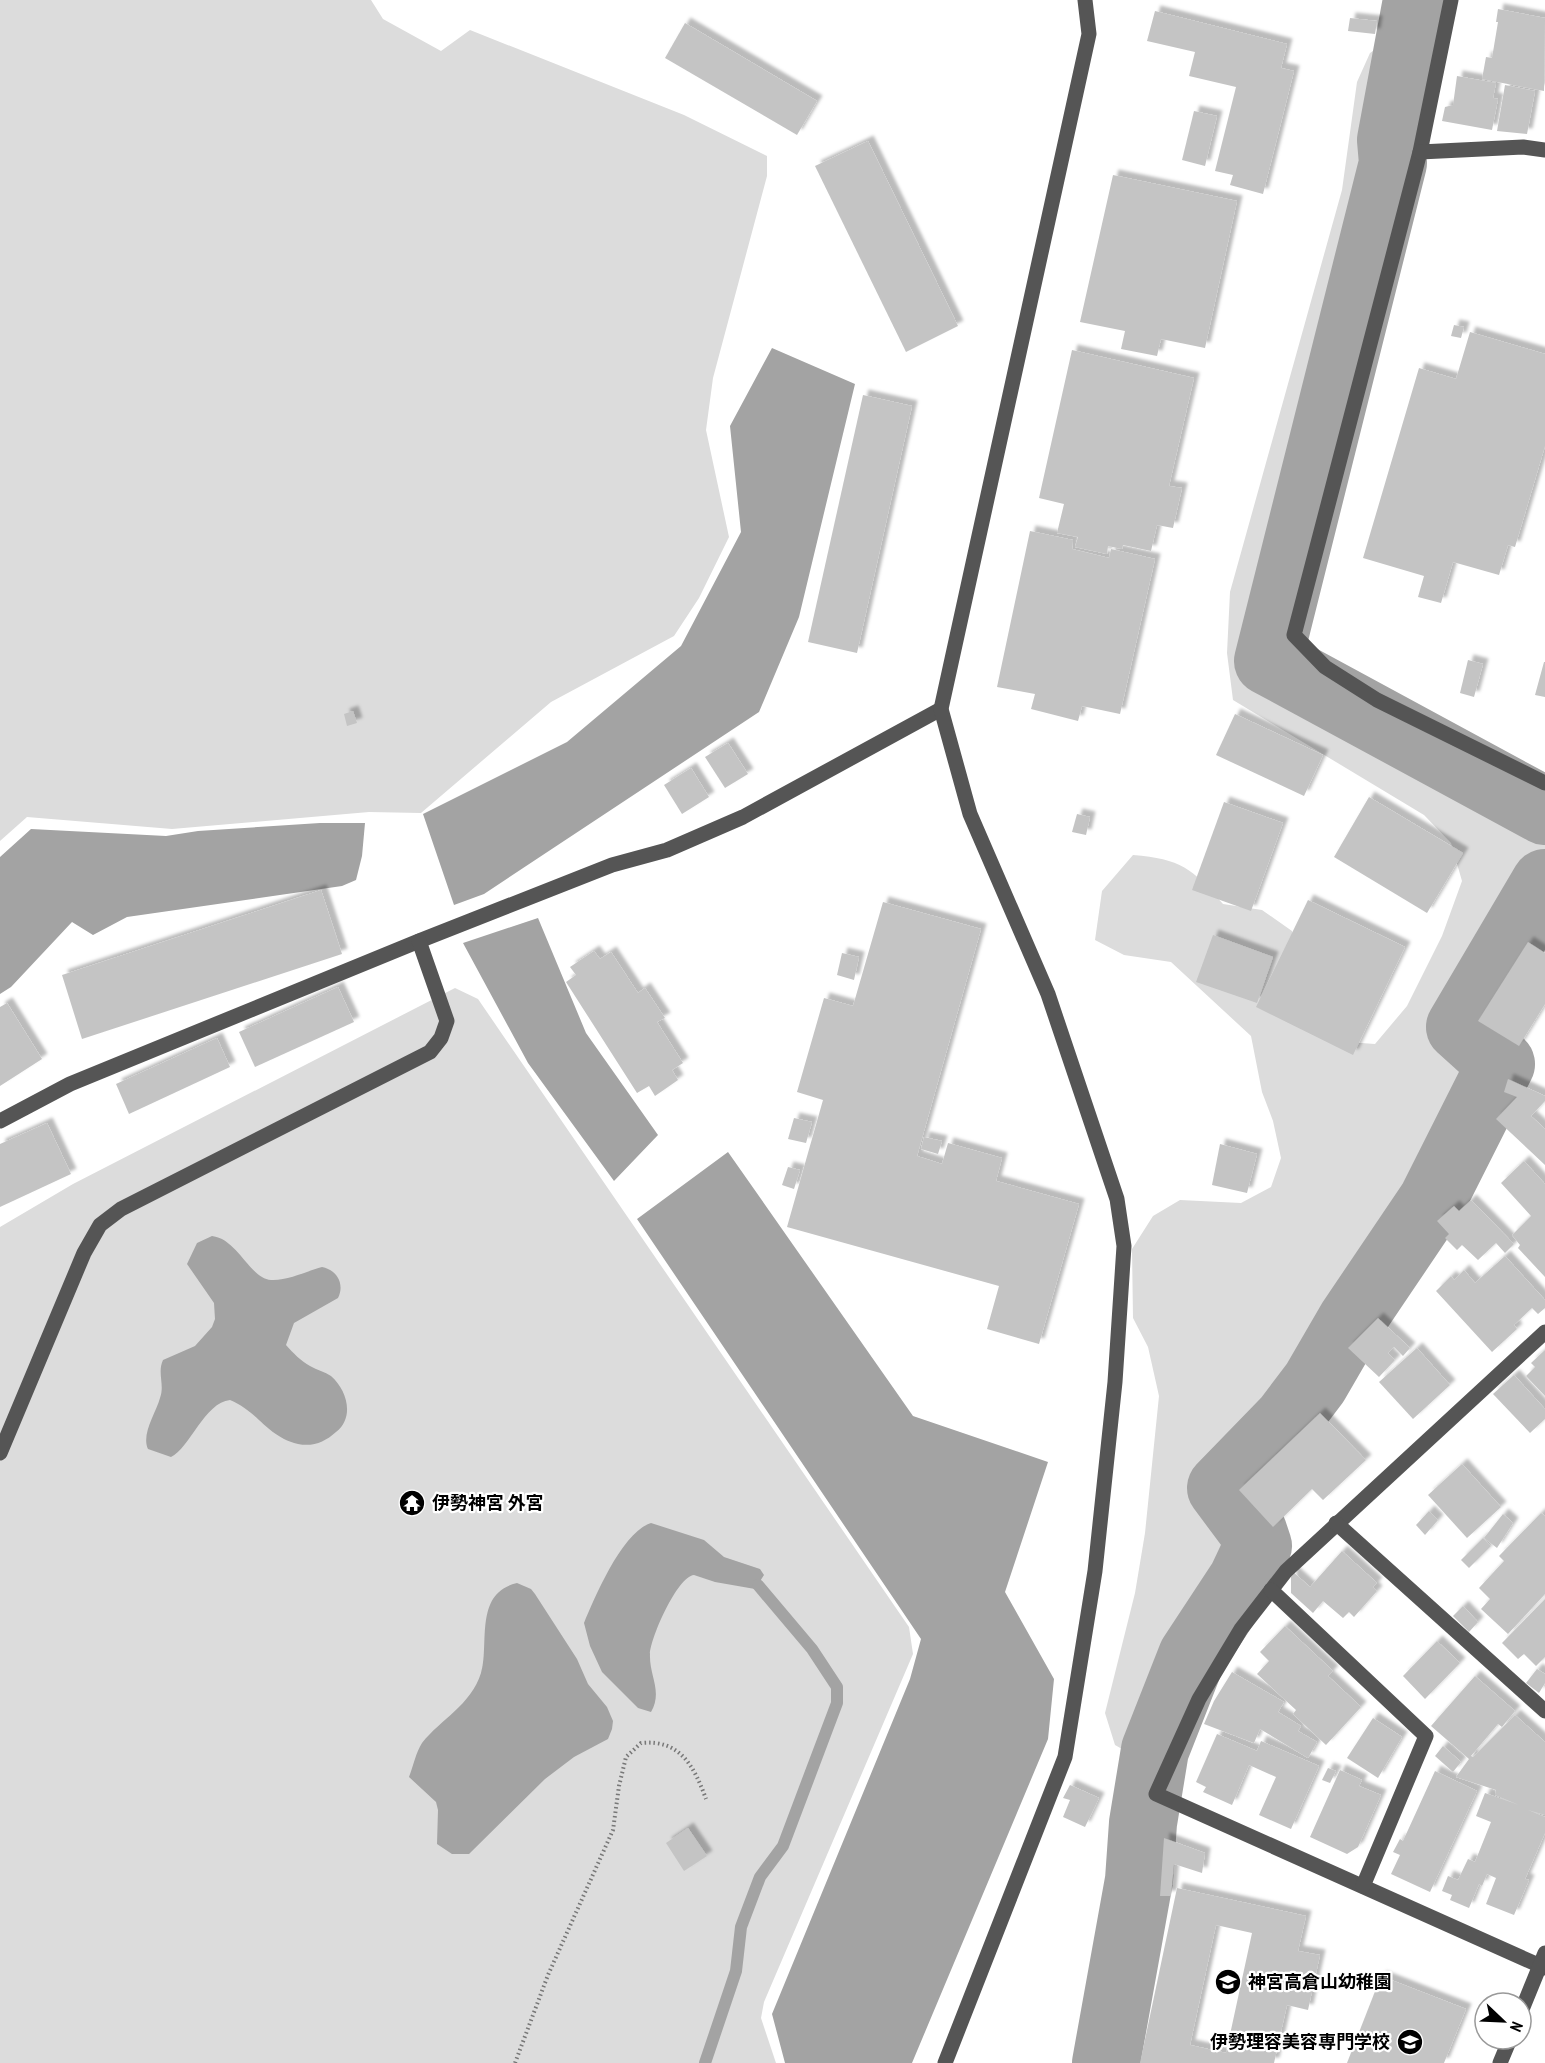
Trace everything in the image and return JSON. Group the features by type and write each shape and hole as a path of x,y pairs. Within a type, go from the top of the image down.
{"street":[{"path":"945,2063 1065,1757 1095,1571 1115,1383 1124,1246 1117,1199 1048,994 970,814 941,709 1089,34 1085,0"},
{"path":"1451,0 1420,152 1294,635 1325,667 1377,700 1545,783"},
{"path":"1420,152 1523,147 1545,150"},
{"path":"0,1121 70,1084 418,941 612,865 667,850 732,822 941,709"},
{"path":"0,1453 84,1253 100,1225 121,1209 430,1052 436,1045 447,1021 418,941"},
{"path":"1530,1991 1543,1962 1363,1886 1156,1794 1199,1699 1241,1629 1286,1571 1545,1332"},
{"path":"1336,1523 1545,1711"},
{"path":"1271,1590 1426,1736 1363,1886"}],"path":[{"path":"515,2063 548,1975 613,1830 619,1786 626,1757 641,1743 658,1741 675,1749 696,1772 705,1799"}],"shaded area":[{"path":"0,0 371,0 383,19 441,51 470,30 684,115 767,156 767,176 713,378 706,430 729,537 699,598 674,636 551,702 421,813 369,812 172,829 27,817 0,841"},
{"path":"1387,41 1397,69 1374,210 1261,663 1545,817 1545,866 1450,1028 1491,1066 1398,1232 1330,1341 1293,1393 1211,1488 1245,1537 1245,1549 1208,1614 1179,1654 1143,1743 1129,1753 1115,1745 1105,1713 1135,1593 1145,1533 1159,1396 1148,1347 1133,1318 1132,1249 1153,1216 1180,1200 1241,1203 1271,1187 1281,1158 1273,1121 1262,1092 1251,1036 1171,962 1124,955 1095,940 1102,891 1133,855 1163,859 1184,868 1203,882 1223,904 1262,910 1292,931 1301,977 1348,1042 1375,1044 1407,1006 1442,936 1462,881 1451,843 1424,815 1233,700 1227,653 1230,592 1342,190 1357,82 1370,53"},
{"path":"772,348 855,384 799,617 759,712 484,894 454,905 423,814 567,742 681,646 741,532 730,426"},
{"path":"320,823 365,823 362,856 356,880 342,886 127,917 93,935 72,922 11,987 0,994 0,857 31,829 166,836 198,831"},
{"path":"538,918 586,1033 658,1135 614,1181 528,1063 463,943"},
{"name":"伊勢神宮 外宮","path":"455,988 478,999 909,1627 913,1654 764,2002 761,2018 776,2063 0,2063 0,1227 73,1184"},
{"path":"728,1152 913,1416 1048,1462 1005,1592 1054,1679 1048,1739 912,2063 785,2063 772,2014 910,1679 921,1639 637,1219"},
{"path":"212,1236 229,1244 263,1278 284,1279 322,1267 336,1274 341,1288 338,1298 294,1323 286,1345 307,1364 331,1376 345,1396 347,1411 345,1419 342,1426 328,1439 303,1445 287,1440 230,1400 213,1409 178,1452 171,1457 148,1449 146,1437 161,1393 163,1360 195,1346 212,1327 215,1319 214,1303 187,1264 197,1243"},
{"path":"651,1523 704,1540 724,1557 760,1569 764,1575 755,1589 715,1582 694,1575 687,1578 680,1586 666,1609 651,1646 650,1662 656,1697 651,1712 638,1708 602,1672 590,1646 584,1623 602,1582 620,1552 640,1529"},
{"path":"517,1583 531,1589 535,1594 577,1659 588,1684 607,1707 613,1721 612,1729 608,1739 574,1757 545,1779 469,1854 452,1854 437,1844 438,1810 436,1802 409,1777 422,1743 463,1703 476,1684 483,1662 489,1608 494,1597 503,1589"}],"building":[{"path":"1498,9 1545,18 1544,91 1482,79 1486,57 1492,58"},
{"path":"1155,11 1287,44 1281,68 1294,71 1263,194 1230,185 1233,175 1215,171 1236,87 1189,76 1195,52 1147,41"},
{"path":"1350,18 1377,21 1375,34 1348,31"},
{"path":"685,23 817,101 797,135 665,58"},
{"path":"1457,76 1496,83 1493,98 1498,99 1492,130 1442,121 1445,107 1453,105"},
{"path":"1505,85 1535,91 1527,134 1497,131"},
{"path":"1194,111 1217,116 1205,166 1182,160"},
{"path":"868,141 958,326 906,352 815,166"},
{"path":"1113,175 1237,201 1205,348 1161,339 1157,356 1121,349 1125,331 1080,322"},
{"path":"1454,325 1464,327 1461,338 1451,336"},
{"path":"1470,332 1545,354 1545,446 1515,547 1508,545 1499,575 1453,562 1441,603 1418,597 1424,576 1363,558 1419,368 1456,379"},
{"path":"1072,350 1194,378 1169,486 1182,488 1173,528 1157,525 1151,551 1123,545 1122,549 1108,546 1107,554 1075,547 1078,537 1057,533 1064,504 1039,498"},
{"path":"863,395 912,406 857,653 808,642"},
{"path":"1030,531 1073,540 1072,549 1109,558 1111,549 1155,559 1120,714 1082,706 1078,721 1031,709 1035,694 997,687"},
{"path":"1468,660 1483,664 1474,697 1460,693"},
{"path":"1545,662 1545,697 1535,695"},
{"path":"353,711 357,723 347,726 344,714"},
{"path":"1235,714 1323,755 1304,796 1216,755"},
{"path":"728,743 748,774 725,788 705,757"},
{"path":"691,768 709,797 682,814 664,785"},
{"path":"1369,797 1463,853 1427,913 1334,857"},
{"path":"1224,802 1283,823 1251,911 1192,890"},
{"path":"1077,814 1090,817 1086,835 1072,832"},
{"path":"321,890 342,954 82,1039 62,975"},
{"path":"1308,900 1405,947 1353,1055 1256,1007"},
{"path":"883,902 981,929 917,1156 942,1164 948,1143 1002,1158 996,1181 1079,1204 1039,1344 987,1329 999,1286 787,1227 823,1100 797,1092 824,998 853,1006"},
{"path":"1213,935 1273,957 1257,1003 1196,982"},
{"path":"1528,942 1545,953 1545,1004 1519,1046 1478,1021"},
{"path":"594,951 600,959 611,952 638,993 645,988 665,1018 657,1022 683,1063 672,1070 678,1080 655,1096 649,1086 637,1093 566,982 576,975 570,967"},
{"path":"842,953 859,957 854,980 837,975"},
{"path":"338,987 354,1022 255,1067 239,1032"},
{"path":"7,1003 42,1059 0,1086 0,1007"},
{"path":"217,1038 230,1067 129,1114 116,1084"},
{"path":"1508,1079 1545,1096 1545,1101 1531,1116 1545,1129 1545,1165 1496,1119 1517,1097 1504,1092"},
{"path":"794,1118 812,1122 806,1143 788,1139"},
{"path":"47,1123 71,1174 0,1207 0,1144"},
{"path":"924,1137 942,1141 938,1154 921,1149"},
{"path":"1220,1144 1257,1154 1247,1193 1212,1185"},
{"path":"1524,1161 1545,1184 1545,1277 1518,1248 1520,1245 1512,1235 1531,1216 1501,1183"},
{"path":"788,1167 800,1170 794,1189 782,1185"},
{"path":"1471,1200 1514,1244 1505,1253 1496,1243 1478,1260 1462,1245 1457,1250 1445,1238 1449,1234 1437,1221 1454,1206 1459,1211"},
{"path":"1505,1256 1545,1300 1545,1308 1538,1314 1532,1308 1514,1325 1517,1329 1492,1352 1436,1291 1451,1276 1454,1280 1464,1270 1475,1283"},
{"path":"1378,1318 1410,1348 1403,1356 1394,1347 1388,1353 1395,1360 1379,1377 1348,1348"},
{"path":"1417,1348 1450,1385 1413,1419 1379,1382"},
{"path":"1545,1350 1545,1396 1526,1376 1535,1367 1531,1363"},
{"path":"1514,1375 1545,1409 1545,1419 1530,1433 1493,1394"},
{"path":"1320,1413 1366,1460 1323,1500 1312,1489 1273,1527 1239,1490"},
{"path":"1462,1464 1501,1507 1467,1538 1428,1495"},
{"path":"1429,1511 1438,1520 1425,1535 1416,1525"},
{"path":"1541,1513 1545,1516 1545,1594 1508,1634 1481,1609 1490,1599 1479,1588 1504,1561 1499,1556"},
{"path":"1503,1514 1513,1523 1497,1548 1484,1538"},
{"path":"1483,1538 1491,1546 1469,1568 1461,1560"},
{"path":"1342,1551 1377,1583 1373,1587 1377,1591 1354,1617 1349,1612 1343,1618 1323,1601 1313,1613 1291,1593 1291,1570 1310,1587"},
{"path":"1545,1599 1545,1657 1536,1666 1524,1654 1518,1659 1502,1643"},
{"path":"1463,1606 1478,1622 1469,1632 1453,1616"},
{"path":"1285,1626 1333,1671 1328,1676 1361,1707 1326,1745 1293,1714 1296,1710 1257,1674 1269,1661 1260,1652"},
{"path":"1437,1641 1460,1663 1425,1699 1403,1676"},
{"path":"1537,1669 1545,1674 1545,1683 1539,1693 1526,1683"},
{"path":"1232,1672 1284,1702 1278,1712 1301,1726 1298,1731 1317,1742 1308,1758 1260,1729 1254,1743 1204,1724 1214,1701"},
{"path":"1475,1676 1515,1711 1502,1727 1498,1724 1471,1756 1473,1757 1515,1715 1545,1742 1545,1815 1528,1810 1545,1817 1545,1833 1525,1879 1529,1880 1514,1915 1486,1904 1496,1878 1487,1874 1482,1886 1479,1884 1469,1908 1450,1900 1452,1895 1442,1891 1448,1876 1458,1880 1468,1859 1475,1862 1491,1822 1476,1816 1485,1793 1519,1805 1495,1795 1496,1790 1456,1777 1469,1759 1431,1726"},
{"path":"1373,1718 1402,1737 1378,1778 1347,1758"},
{"path":"1217,1734 1257,1751 1261,1741 1319,1766 1291,1829 1259,1815 1276,1777 1249,1765 1232,1805 1203,1792 1206,1787 1196,1782"},
{"path":"1443,1746 1461,1762 1453,1772 1435,1756"},
{"path":"1328,1768 1336,1771 1330,1783 1322,1780"},
{"path":"1340,1770 1362,1780 1359,1786 1381,1795 1358,1847 1347,1854 1310,1837"},
{"path":"1435,1771 1477,1791 1430,1892 1391,1874 1400,1855 1393,1852 1400,1839 1403,1841"},
{"path":"1070,1785 1099,1798 1085,1827 1063,1817 1070,1800 1063,1798"},
{"path":"688,1828 707,1856 684,1871 666,1843"},
{"path":"1164,1838 1205,1853 1202,1873 1174,1864 1171,1896 1160,1896"},
{"path":"1177,1888 1306,1916 1298,1951 1320,1955 1308,2010 1287,2005 1274,2063 1140,2063","holes":["1216,1925 1252,1933 1226,2053 1190,2045"]},
{"name":"伊勢理容美容専門学校","path":"1381,1976 1466,2009 1444,2063 1347,2063"}],"waterway":[{"path":"1417,0 1391,140 1393,163 1268,661 1545,811"},
{"path":"1106,2063 1139,1880 1143,1823 1155,1750 1192,1656 1242,1580 1258,1546 1253,1531 1221,1488 1287,1420 1315,1383 1351,1321 1432,1201 1501,1064 1460,1027 1545,883"},
{"path":"705,2063 736,1971 741,1927 760,1877 783,1846 837,1703 837,1687 812,1649 758,1585"}],"place":[{"name":"伊勢神宮 外宮","path":"412,1503"},
{"name":"神宮高倉山幼稚園","path":"1228,1982"},
{"name":"伊勢理容美容専門学校","path":"1410,2042"}]}
